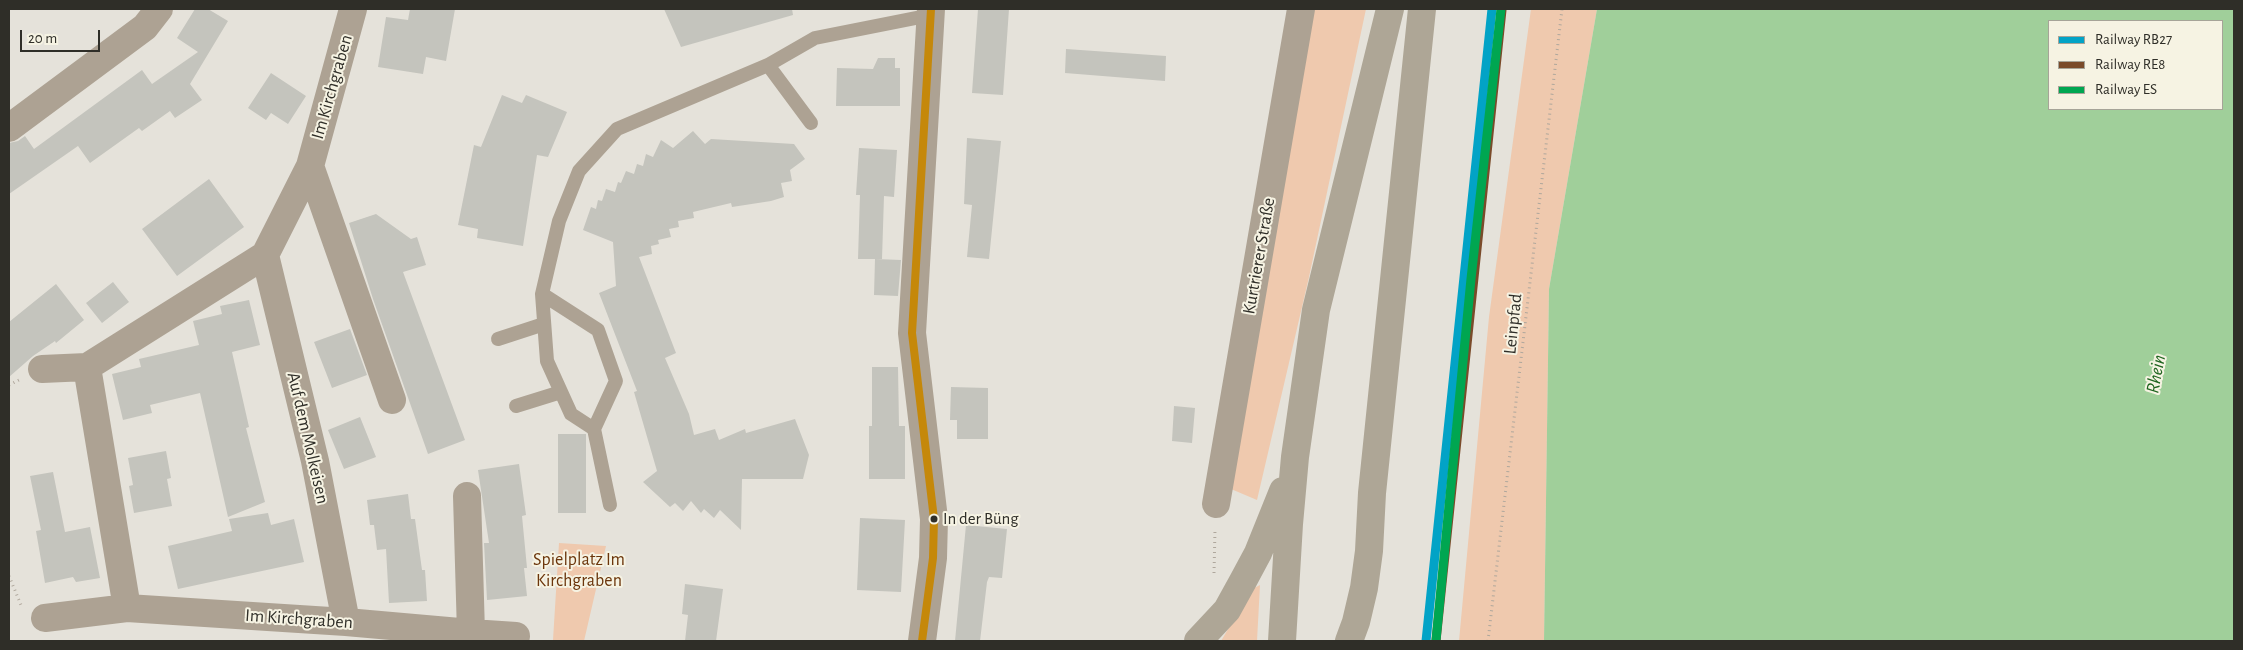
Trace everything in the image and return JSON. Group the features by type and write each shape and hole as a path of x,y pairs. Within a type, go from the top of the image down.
{"main road":[{"path":"1282,641 1295,457 1316,310 1390,9"},
{"path":"1349,641 1356,622 1364,588 1369,551 1372,493 1422,9"},
{"path":"1198,641 1226,610 1258,553 1295,457"}],"street":[{"path":"9,128 145,27 159,9"},
{"name":"Im Kirchgraben","path":"265,255 310,166 353,9"},
{"name":"Kurtrierer Straße","path":"1216,504 1301,9"},
{"path":"922,641 933,558 934,519 912,332 931,12"},
{"path":"310,166 392,400"},
{"path":"42,369 87,367 265,255"},
{"name":"Auf dem Molkeisen","path":"265,255 315,461 346,622"},
{"path":"87,367 127,608"},
{"path":"467,496 471,633"},
{"name":"Im Kirchgraben","path":"45,618 127,608 346,622 516,636"}],"lane":[{"path":"594,429 571,414 548,361 542,294 559,221 579,172 617,129 768,65 815,38 931,12"},
{"path":"768,65 811,123"},
{"path":"542,294 598,330 616,381 594,429 610,505"},
{"path":"498,339 544,324"},
{"path":"516,406 561,392"}],"path":[{"name":"Leinpfad","path":"1488,641 1562,9"},
{"path":"9,576 19,600"}],"green space":[{"path":"1312,9 1366,9 1309,277 1257,500 1231,489"},
{"path":"1531,9 1597,9 1549,289 1544,641 1459,641 1489,317"},
{"name":"Spielplatz Im Kirchgraben","path":"559,543 606,546 584,641 553,640"},
{"path":"1260,585 1257,641 1221,641 1252,589"}],"water":[{"name":"Rhein","path":"1597,9 2234,9 2234,641 1544,641 1549,289"}],"building":[{"path":"195,9 208,9 228,21 190,84 202,100 175,118 170,111 142,131 139,128 90,163 78,146 9,194 9,143 18,141 25,136 34,149 142,70 152,84 198,52 177,38"},
{"path":"410,9 455,9 446,61 426,57 423,74 378,67 386,17 408,20"},
{"path":"664,9 792,9 793,15 681,47"},
{"path":"978,9 1009,9 1003,95 972,93"},
{"path":"1066,49 1166,56 1165,81 1065,73"},
{"path":"878,58 895,58 895,68 900,68 900,106 836,106 837,68 873,69"},
{"path":"271,73 306,96 288,124 271,113 266,120 248,108"},
{"path":"502,95 522,103 526,95 567,112 548,157 537,155 523,246 477,238 478,229 458,225 474,145 481,147"},
{"path":"693,131 705,144 711,139 794,144 805,159 790,170 792,181 781,183 784,197 732,207 731,203 693,212 694,218 678,221 679,227 669,229 671,237 658,240 659,244 651,246 652,254 639,257 676,353 665,358 689,414 694,435 715,429 719,440 745,429 746,433 795,419 809,455 803,479 742,479 741,530 720,510 714,518 704,509 701,513 691,501 683,511 675,503 670,507 643,482 657,471 634,392 637,391 599,293 616,286 613,242 583,230 591,207 596,209 598,200 602,201 606,189 615,192 618,182 621,183 626,171 634,174 637,164 643,166 646,154 653,157 661,140 673,148"},
{"path":"967,138 1001,141 989,259 967,257 972,205 964,204"},
{"path":"859,148 897,150 894,197 884,196 882,259 858,259 860,195 856,195"},
{"path":"209,179 244,227 177,276 142,229"},
{"path":"376,214 411,239 417,237 426,265 403,272 465,440 428,454 373,299 349,223"},
{"path":"875,259 901,260 898,296 874,295"},
{"path":"113,282 129,302 102,323 86,303"},
{"path":"56,284 84,320 56,343 55,341 33,356 9,377 9,322"},
{"path":"249,300 260,345 232,352 249,427 246,428 265,502 228,517 200,393 150,405 152,413 123,420 112,374 141,367 139,359 199,345 193,321 222,314 220,306"},
{"path":"350,329 367,375 332,388 314,342"},
{"path":"872,367 898,367 899,426 905,426 905,479 869,479 869,426 872,426"},
{"path":"951,387 988,388 988,439 957,439 957,420 950,420"},
{"path":"1174,406 1195,408 1192,443 1172,441"},
{"path":"360,417 376,457 344,469 328,430"},
{"path":"558,434 586,434 586,513 558,513"},
{"path":"166,451 171,478 167,479 172,506 134,513 129,486 133,485 128,458"},
{"path":"519,464 526,515 522,516 527,568 524,568 527,596 487,600 484,543 489,543 478,470"},
{"path":"53,472 65,532 90,527 100,578 76,582 73,577 45,583 36,531 41,530 30,476"},
{"path":"408,494 411,519 415,519 422,570 425,570 427,601 389,603 386,549 377,550 374,525 370,525 367,500"},
{"path":"268,513 271,525 294,519 304,562 178,589 168,546 232,531 229,519"},
{"path":"860,518 905,520 901,592 857,590"},
{"path":"966,525 1007,529 1002,578 989,577 987,582 980,641 955,641"},
{"path":"685,584 723,589 716,641 685,641 688,615 682,614"}],"rail line":[{"name":"RB27","path":"1426,641 1492,9"},
{"name":"ES","path":"1436,640 1471,279 1501,9"},
{"name":"RE8","path":"1436,641 1502,10"}],"transit line":[{"path":"922,641 933,558 934,519 912,333 931,9"}],"place":[{"name":"In der Büng","path":"934,519"}]}
